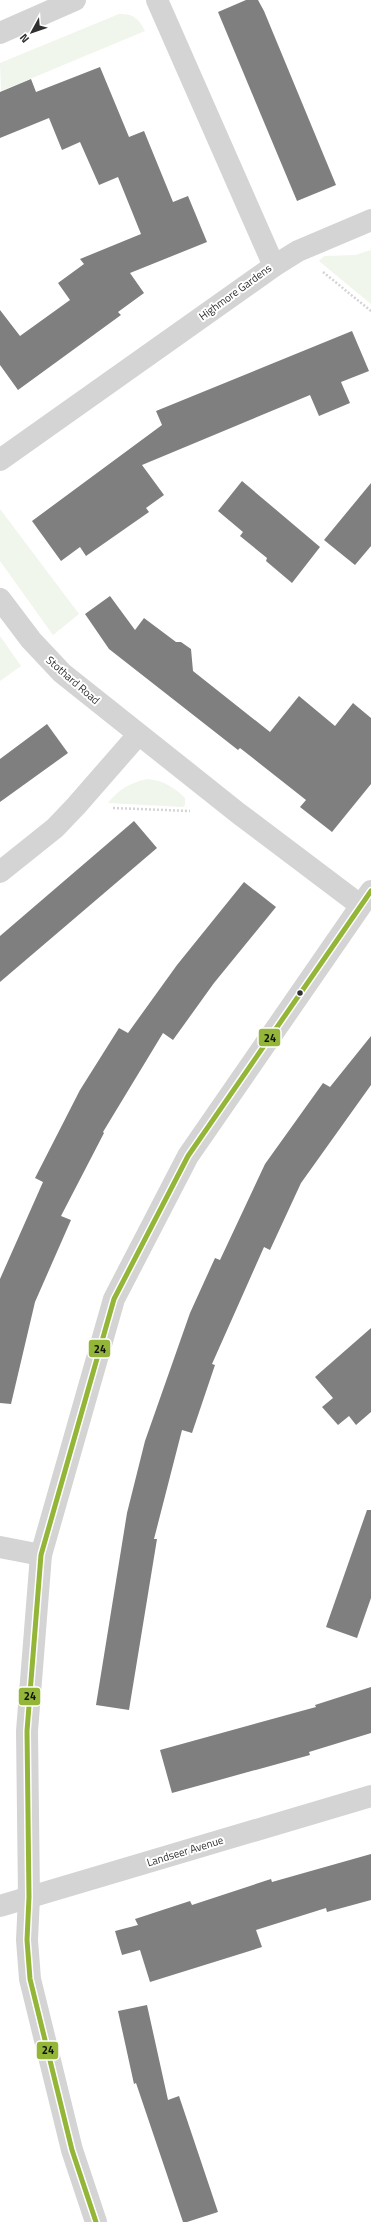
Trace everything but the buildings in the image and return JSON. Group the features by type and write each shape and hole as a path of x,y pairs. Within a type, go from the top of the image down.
{"street":[{"path":"0,33 75,0"},
{"name":"Highmore Gardens","path":"0,460 274,266 157,0"},
{"path":"274,266 298,251 371,220"},
{"name":"Stothard Road","path":"0,599 31,640 62,673 138,735 365,898"},
{"path":"0,872 55,828 138,735"},
{"path":"96,2222 72,2150 35,2006 30,1979 27,1940 29,1897 27,1731 41,1555 114,1299 188,1156 365,898"},
{"path":"0,1547 41,1555"},
{"name":"Landseer Avenue","path":"0,1906 371,1796"}],"path":[{"path":"298,251 371,310"},
{"path":"76,806 192,811"}],"shaded area":[{"path":"119,14 132,16 138,20 145,31 1,91 0,63"},
{"path":"371,250 371,304 319,261 324,256 355,255"},
{"path":"0,509 79,614 53,635 0,561"},
{"path":"0,636 21,666 0,681"},
{"path":"147,779 158,781 172,787 185,798 185,805 183,807 108,803 125,787 135,782"}],"transit line":[{"name":"24","path":"96,2222 72,2150 30,1979 27,1940 29,1897 27,1731 41,1555 114,1299 188,1156 371,891"}]}
